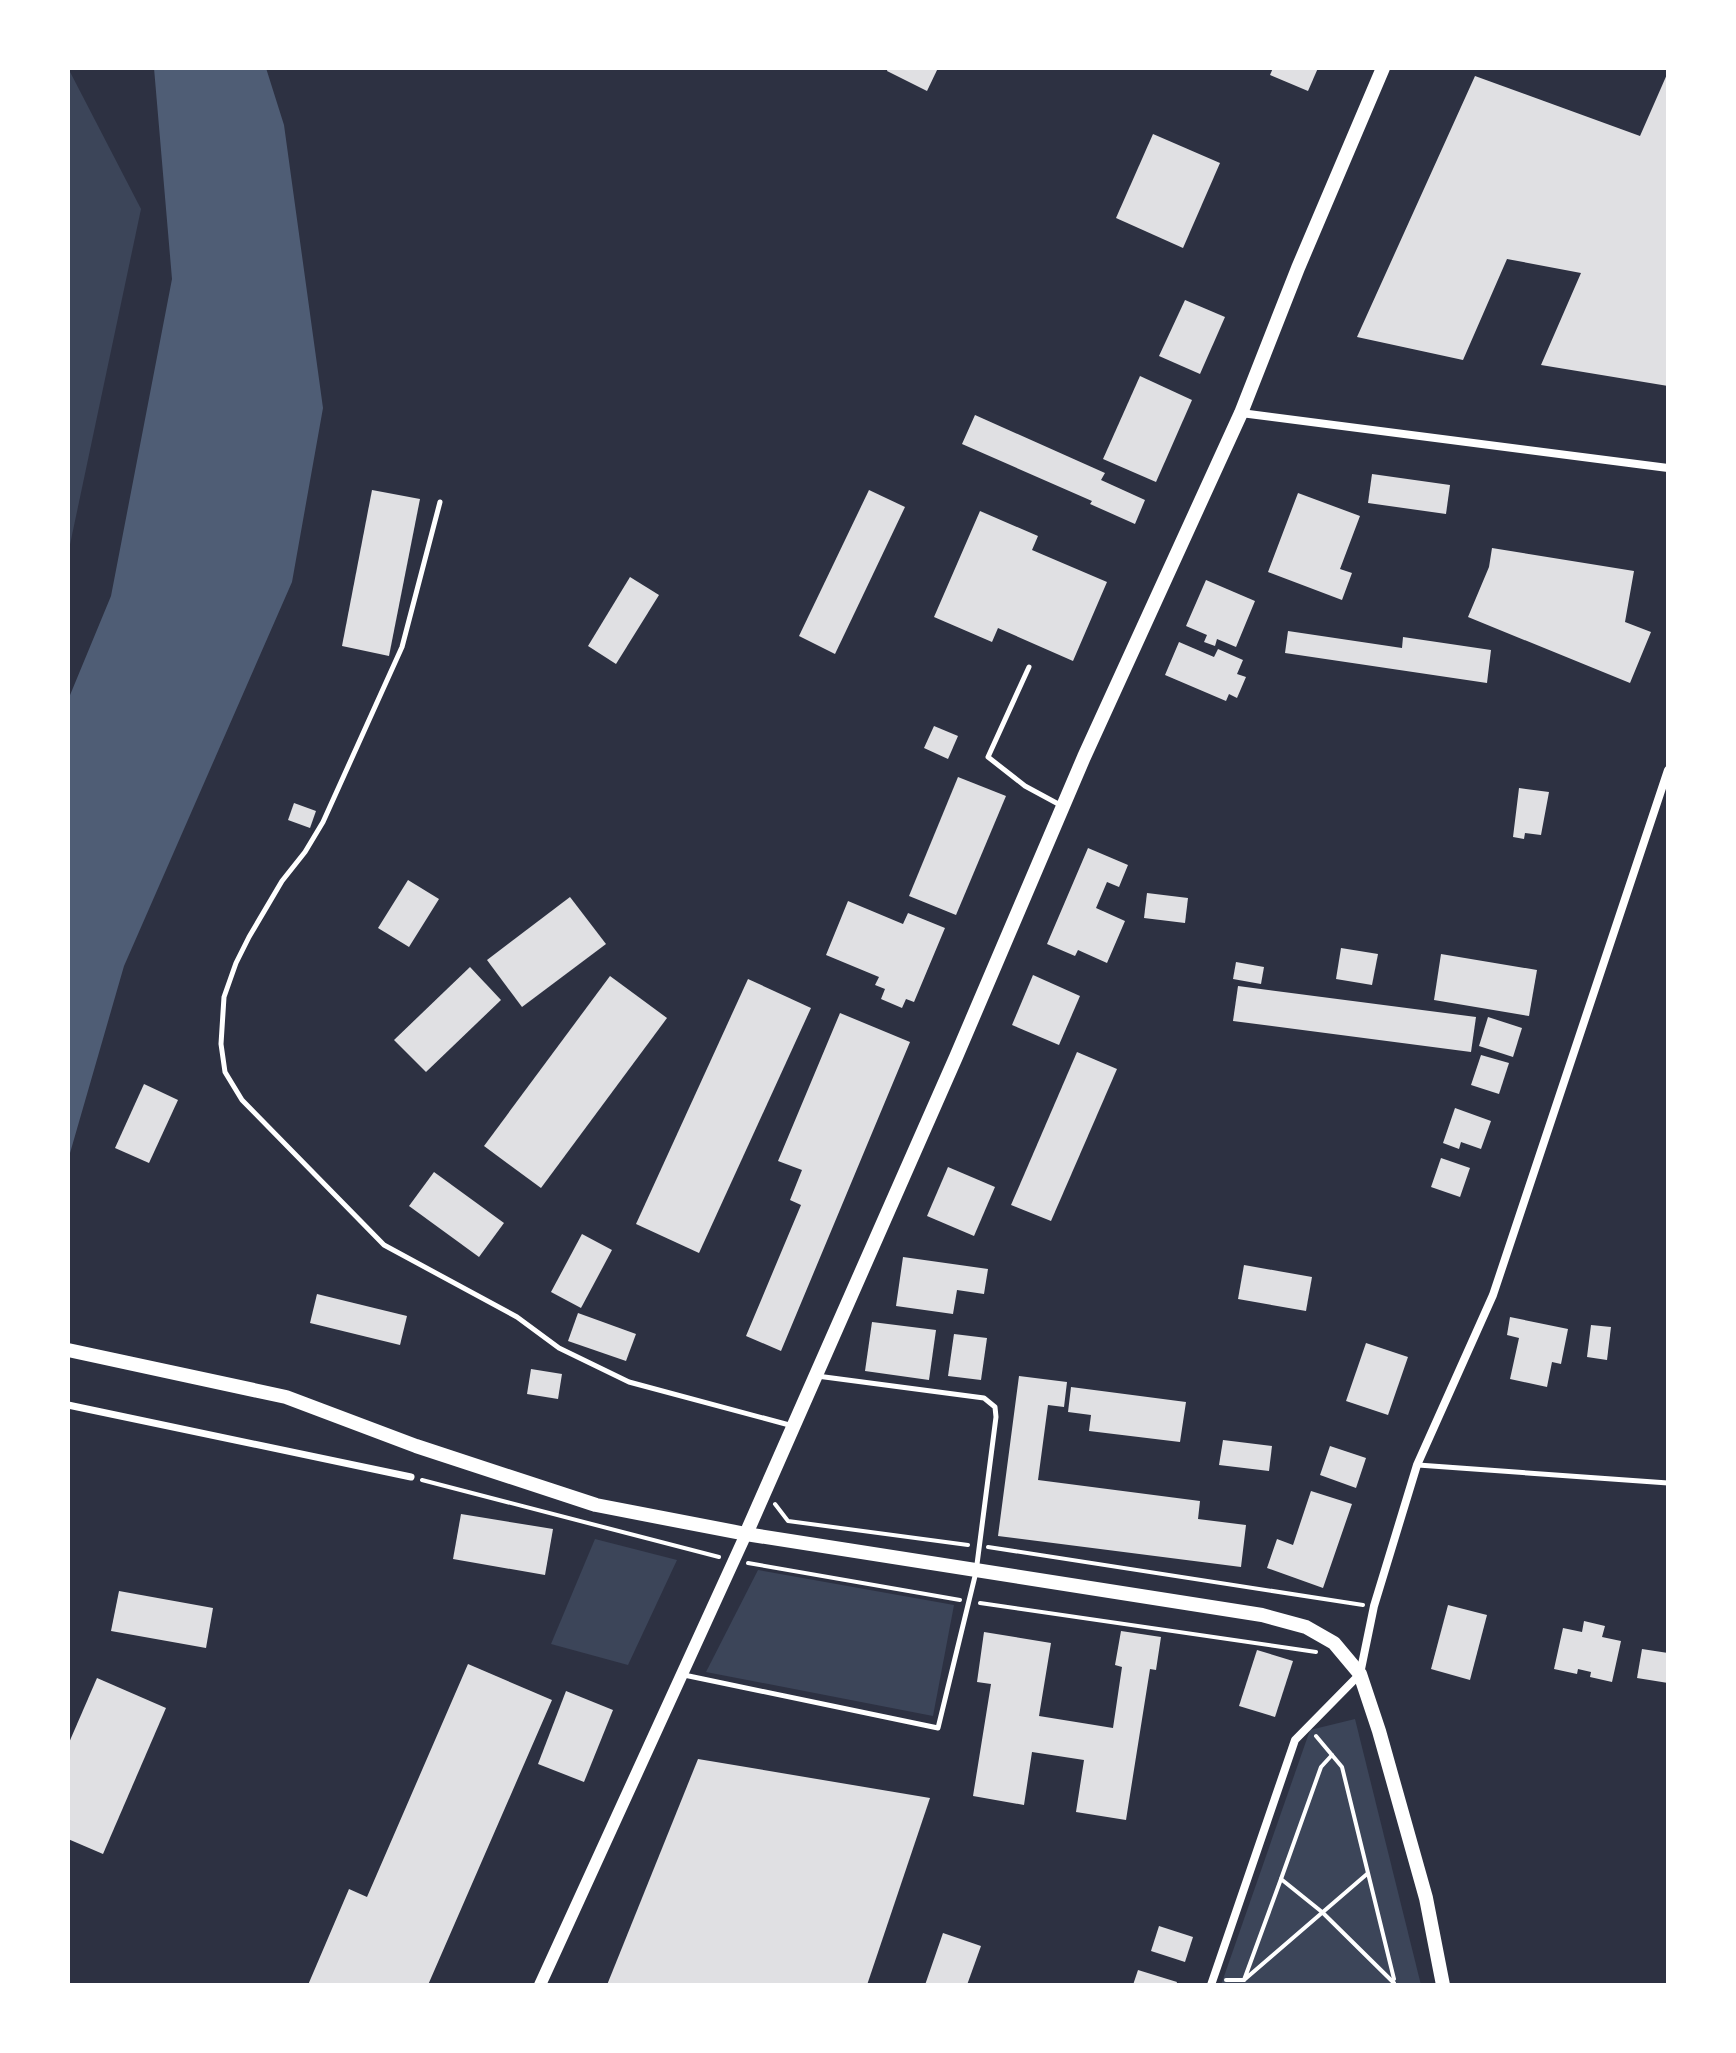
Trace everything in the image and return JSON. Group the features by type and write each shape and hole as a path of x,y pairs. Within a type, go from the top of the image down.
{"main road":[{"path":"746,1534 1063,806 1241,413 1298,268 1383,68"},
{"path":"75,1351 286,1397 416,1446 596,1505 746,1534 976,1572 1262,1615 1306,1627 1334,1643 1360,1674 1426,1898 1443,1985"}],"street":[{"path":"1241,413 1668,468"},
{"path":"1211,1985 1295,1740 1360,1674 1374,1606 1417,1465 1493,1295 1668,770"},
{"path":"68,1405 411,1477"},
{"path":"540,1985 746,1534"}],"lane":[{"path":"440,502 402,647 323,822 282,881 236,963 224,997 220,1021 225,1072 242,1100 384,1245 517,1317 559,1348 629,1382 794,1426"},
{"path":"1029,667 988,757 1025,786 1063,806"},
{"path":"681,1674 938,1728 976,1572 996,1417 992,1403 984,1398 816,1376"},
{"path":"1417,1465 1668,1483"}],"path":[{"path":"411,1477 735,1561 969,1601 1346,1657"},
{"path":"766,1492 788,1521 980,1546 1374,1606"},
{"path":"1311,1722 1319,1742 1342,1767 1394,1984"},
{"path":"1332,1755 1321,1767 1244,1980 1368,1873"},
{"path":"1281,1879 1322,1912 1394,1984"}],"shaded area":[{"path":"68,68 141,209 68,554"},
{"path":"154,68 266,68 284,125 323,408 292,582 124,966 68,1160 68,700 111,596 172,279"},
{"path":"595,1539 677,1560 628,1665 551,1644"},
{"path":"758,1570 954,1605 933,1716 706,1672"},
{"path":"1355,1719 1421,1985 1221,1985 1310,1730"}],"building":[{"path":"888,68 938,68 927,91 887,71"},
{"path":"1273,68 1318,68 1308,91 1270,75"},
{"path":"1668,72 1668,386 1541,365 1581,273 1507,259 1463,360 1357,337 1475,76 1640,136"},
{"path":"1153,134 1220,163 1183,248 1116,218"},
{"path":"1185,300 1225,317 1200,374 1159,356"},
{"path":"1140,376 1192,400 1156,482 1103,459"},
{"path":"975,415 1105,473 1101,480 1145,500 1135,524 1090,504 1092,501 962,444"},
{"path":"1372,474 1450,485 1446,514 1368,503"},
{"path":"372,490 420,499 389,656 342,646"},
{"path":"869,490 905,507 835,654 799,636"},
{"path":"1298,493 1360,516 1340,569 1352,573 1342,600 1268,572"},
{"path":"980,511 1038,536 1032,550 1107,582 1073,661 998,628 992,642 934,617"},
{"path":"1492,548 1634,571 1625,622 1651,632 1630,683 1468,617 1489,567"},
{"path":"630,577 659,595 616,664 588,646"},
{"path":"1206,580 1255,601 1236,647 1217,639 1215,646 1204,642 1207,635 1186,626"},
{"path":"1288,631 1402,648 1403,637 1491,650 1487,683 1285,653"},
{"path":"1179,642 1214,657 1218,649 1243,660 1237,674 1246,677 1237,698 1229,694 1226,701 1165,675"},
{"path":"934,726 958,736 948,759 924,748"},
{"path":"958,777 1006,796 956,915 909,896"},
{"path":"1519,788 1549,792 1541,835 1525,833 1524,839 1513,837"},
{"path":"294,803 316,811 310,828 288,820"},
{"path":"1088,848 1128,865 1119,887 1107,882 1096,908 1125,921 1107,963 1078,950 1075,956 1047,944"},
{"path":"408,880 439,899 409,947 378,928"},
{"path":"1147,893 1188,898 1185,923 1144,918"},
{"path":"570,897 606,944 522,1007 487,960"},
{"path":"848,901 903,924 908,913 945,928 914,1002 906,999 902,1008 881,999 885,989 875,985 879,977 826,955"},
{"path":"1341,948 1378,954 1372,985 1336,979"},
{"path":"1441,954 1537,970 1529,1016 1434,1000"},
{"path":"1236,962 1264,967 1261,984 1233,979"},
{"path":"470,967 501,1000 426,1072 394,1040"},
{"path":"1033,975 1080,996 1059,1045 1012,1025"},
{"path":"610,976 667,1018 541,1188 484,1146"},
{"path":"748,979 811,1008 699,1253 636,1224"},
{"path":"1238,986 1476,1017 1471,1052 1233,1021"},
{"path":"840,1013 910,1042 781,1351 746,1336 801,1205 790,1200 802,1170 778,1161"},
{"path":"1488,1017 1522,1028 1513,1057 1479,1046"},
{"path":"1077,1052 1117,1069 1051,1221 1011,1205"},
{"path":"1481,1055 1509,1063 1499,1094 1471,1085"},
{"path":"144,1084 178,1100 149,1163 115,1148"},
{"path":"1455,1108 1491,1121 1481,1149 1461,1142 1459,1149 1443,1143"},
{"path":"1441,1158 1470,1168 1460,1197 1431,1187"},
{"path":"948,1167 995,1187 974,1236 927,1216"},
{"path":"434,1172 504,1223 479,1257 409,1206"},
{"path":"582,1234 612,1250 581,1308 551,1292"},
{"path":"903,1257 988,1269 984,1294 957,1290 953,1314 896,1306"},
{"path":"1244,1265 1312,1277 1306,1311 1238,1299"},
{"path":"317,1294 407,1316 400,1345 310,1323"},
{"path":"578,1313 636,1334 626,1361 568,1341"},
{"path":"1510,1317 1568,1329 1561,1364 1552,1362 1547,1387 1510,1379 1519,1338 1507,1335"},
{"path":"872,1322 936,1330 929,1380 865,1371"},
{"path":"1591,1325 1611,1327 1607,1360 1587,1357"},
{"path":"954,1334 987,1338 981,1380 948,1376"},
{"path":"1366,1343 1408,1357 1388,1415 1346,1401"},
{"path":"531,1369 562,1374 558,1399 527,1394"},
{"path":"1019,1376 1067,1382 1064,1407 1048,1405 1038,1480 1200,1501 1198,1519 1246,1525 1241,1567 998,1536"},
{"path":"1071,1387 1186,1402 1180,1442 1089,1431 1091,1415 1068,1412"},
{"path":"1223,1440 1272,1446 1269,1471 1219,1465"},
{"path":"1330,1446 1366,1458 1356,1488 1320,1475"},
{"path":"1311,1491 1352,1504 1323,1588 1267,1568 1277,1539 1293,1545"},
{"path":"461,1514 553,1529 545,1575 453,1559"},
{"path":"119,1591 213,1608 206,1648 111,1631"},
{"path":"1448,1605 1487,1615 1470,1680 1431,1669"},
{"path":"1584,1621 1605,1626 1602,1637 1621,1641 1612,1682 1590,1677 1591,1672 1578,1669 1577,1674 1554,1669 1563,1628 1582,1632"},
{"path":"1121,1631 1161,1637 1156,1670 1150,1669 1126,1820 1076,1812 1084,1760 1032,1752 1024,1805 973,1796 991,1684 977,1682 984,1632 1051,1643 1039,1716 1113,1728 1122,1667 1115,1665"},
{"path":"1642,1649 1668,1653 1668,1683 1637,1678"},
{"path":"1257,1650 1293,1661 1275,1717 1239,1706"},
{"path":"468,1664 552,1700 428,1985 308,1985 349,1889 367,1897"},
{"path":"97,1678 166,1708 103,1854 68,1839 68,1745"},
{"path":"566,1691 613,1710 584,1782 538,1764"},
{"path":"698,1759 930,1798 867,1985 607,1985"},
{"path":"1159,1926 1193,1937 1185,1962 1151,1951"},
{"path":"943,1933 981,1946 967,1985 925,1985"},
{"path":"1138,1970 1177,1982 1176,1985 1133,1985"}]}
